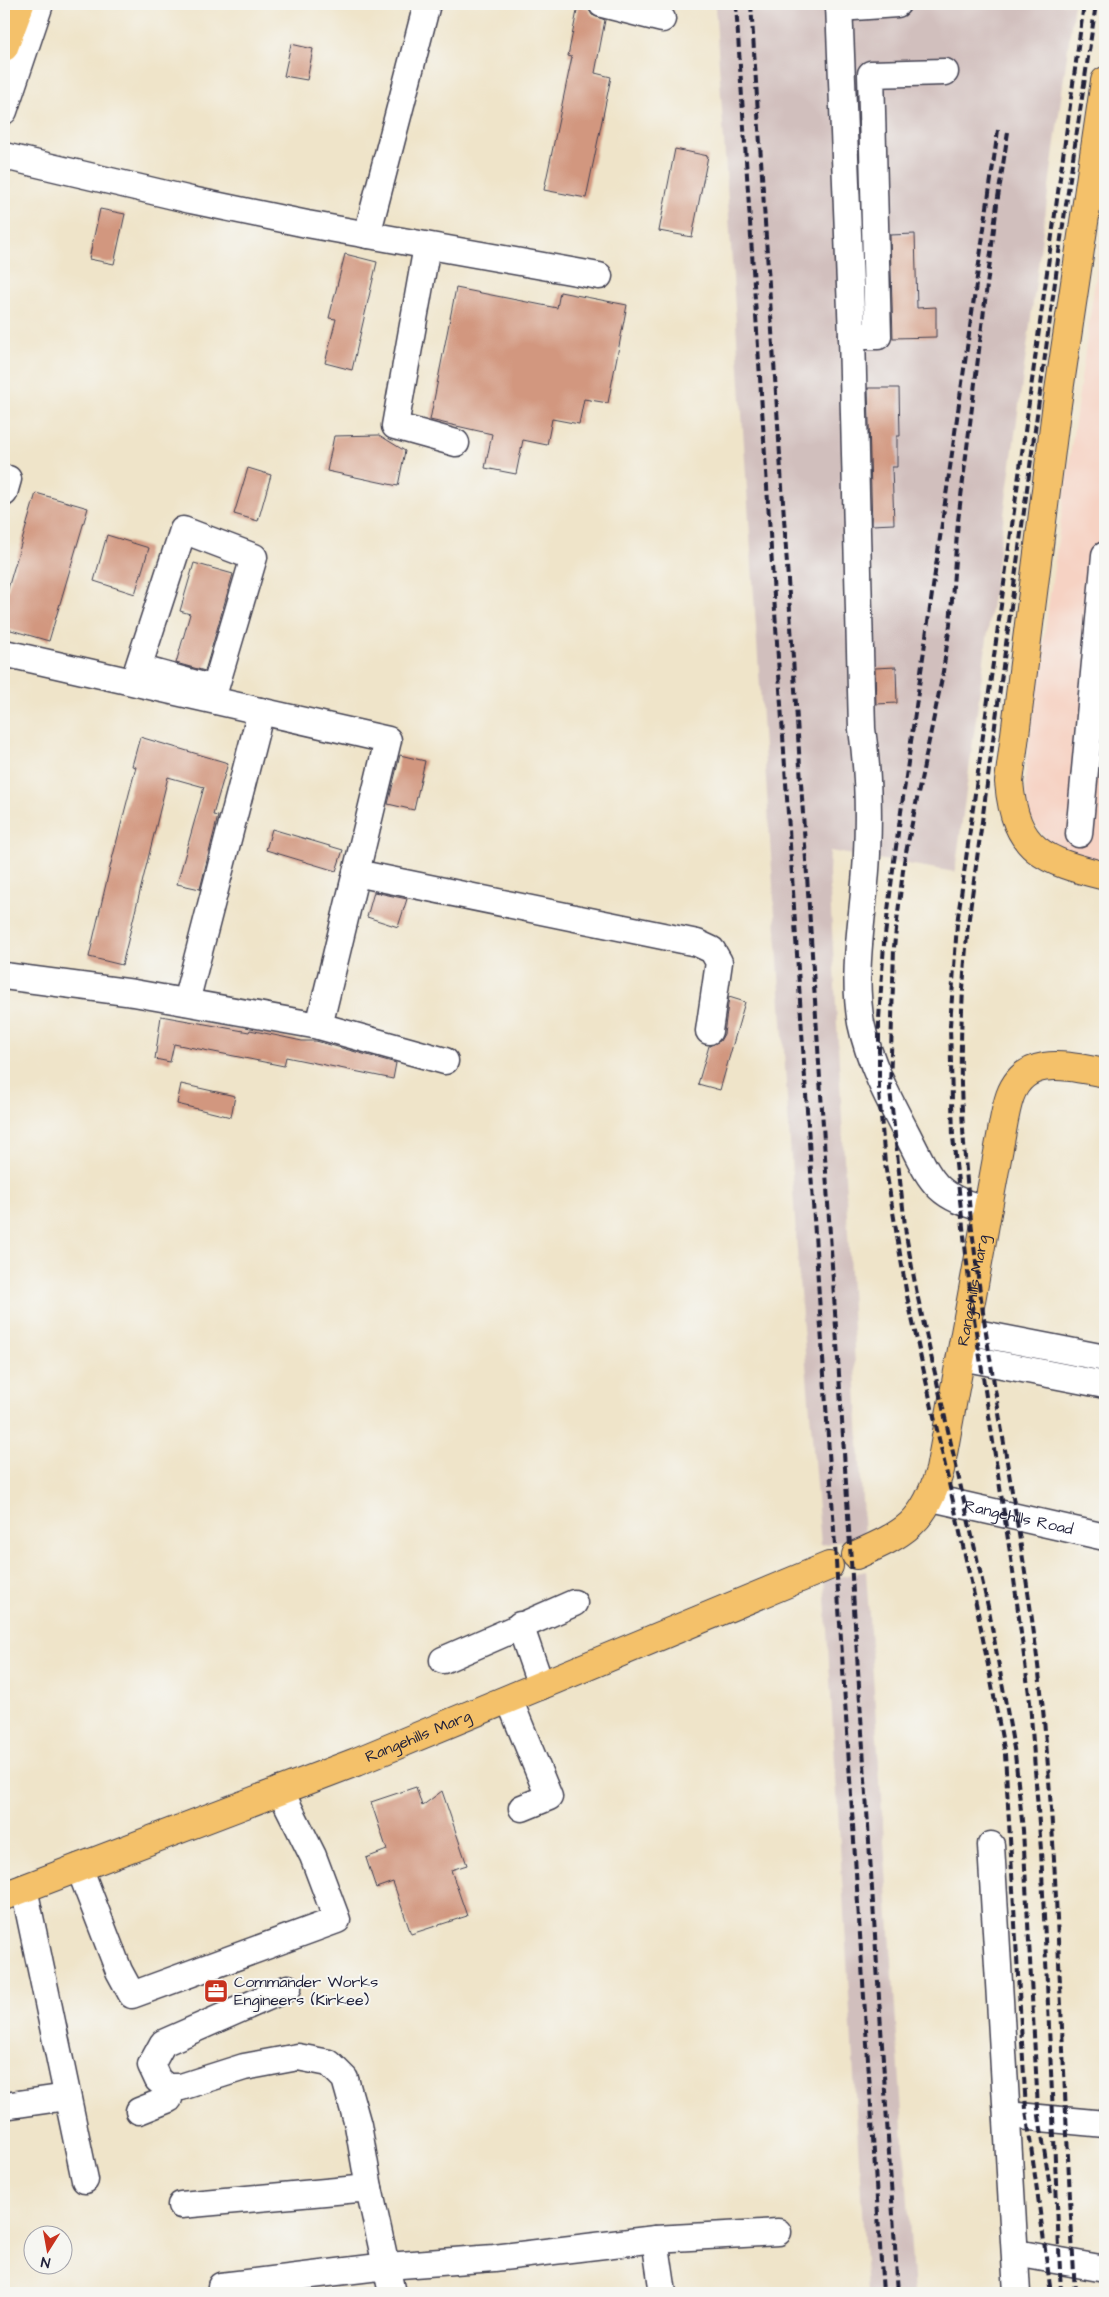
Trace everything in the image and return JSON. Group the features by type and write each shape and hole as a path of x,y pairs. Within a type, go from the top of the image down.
{"main road":[{"path":"4,47 20,4"},
{"path":"1105,81 1056,411 1009,782 1011,806 1019,827 1030,843 1044,857 1064,866 1105,876"},
{"name":"Rangehills Marg","path":"856,1555 889,1540 916,1521 932,1498 940,1470 1010,1096 1020,1078 1034,1068 1055,1066 1105,1073"},
{"name":"Rangehills Marg","path":"14,1892 280,1790 509,1699 829,1566"}],"street":[{"path":"4,111 40,4"},
{"path":"367,235 427,4"},
{"path":"602,4 662,19"},
{"path":"897,4 839,6 852,336 862,729 867,772 867,853 857,986 862,1024 873,1064 927,1174 947,1196 964,1204 988,1209"},
{"path":"852,336 878,336 871,74 945,72"},
{"path":"4,156 191,200 367,235 599,276"},
{"path":"427,246 395,426 456,443"},
{"path":"213,694 254,557 183,530 138,668 261,711 388,740 319,1026"},
{"path":"1079,834 1105,555"},
{"path":"4,653 213,694"},
{"path":"186,1002 261,711"},
{"path":"356,873 697,942 712,950 720,962 709,1031"},
{"path":"4,976 186,1002 319,1026 445,1061"},
{"path":"964,1344 1105,1358"},
{"path":"964,1344 1105,1385"},
{"name":"Rangehills Road","path":"932,1498 1105,1537"},
{"path":"443,1660 574,1603"},
{"path":"520,1626 540,1686"},
{"path":"509,1699 548,1797 522,1808"},
{"path":"79,1867 119,1971 132,1995 337,1920 313,1856 280,1790"},
{"path":"991,1845 1017,2293"},
{"path":"14,1892 68,2097 85,2180"},
{"path":"288,1988 163,2042 151,2066 158,2080 167,2087 181,2087 244,2067 298,2057 329,2063 346,2079 358,2125 368,2188 392,2293"},
{"path":"139,2111 169,2098 167,2087"},
{"path":"4,2106 68,2097"},
{"path":"1008,2115 1105,2124"},
{"path":"181,2205 368,2188"},
{"path":"221,2286 387,2266 494,2258 655,2238 778,2232"},
{"path":"655,2238 663,2293"},
{"path":"1016,2253 1105,2269"}],"shaded area":[{"path":"715,4 1074,4 955,872 830,851 829,873 864,1537 821,1545 799,1280"},
{"path":"1105,212 1105,865 1070,857 1047,841 1030,817 1025,792 1026,763"},
{"path":"866,1571 914,2293 867,2293 824,1580"}],"building":[{"path":"578,6 588,8 592,15 605,20 595,73 611,77 586,198 544,190 572,57 568,56"},
{"path":"291,44 313,49 307,80 284,76"},
{"path":"675,149 708,156 692,237 659,231"},
{"path":"100,209 125,214 114,264 89,259"},
{"path":"915,234 917,308 936,307 936,337 893,338 890,235"},
{"path":"345,254 377,262 352,370 325,363 336,319 329,318"},
{"path":"456,288 557,308 560,292 627,305 608,403 584,399 579,424 552,419 547,445 523,440 516,474 485,468 492,434 430,420"},
{"path":"868,388 899,388 900,436 897,436 897,467 892,467 894,524 872,525"},
{"path":"379,435 405,451 398,486 327,471 334,436"},
{"path":"248,468 271,475 258,521 234,514"},
{"path":"36,493 88,508 49,641 4,628 4,602"},
{"path":"107,535 149,548 135,594 94,581"},
{"path":"194,563 233,574 205,671 176,663 190,614 180,611"},
{"path":"896,667 897,703 876,704 875,668"},
{"path":"140,737 228,763 213,815 218,816 200,889 177,884 204,787 168,777 122,965 89,957 136,767 132,766"},
{"path":"400,755 425,761 414,810 388,804"},
{"path":"272,829 343,850 336,871 266,850"},
{"path":"374,892 407,899 398,927 367,917"},
{"path":"729,997 745,1002 720,1090 698,1084 709,1046 720,1041 724,1034"},
{"path":"161,1016 249,1032 250,1030 302,1041 316,1041 396,1063 393,1079 286,1057 284,1066 174,1044 170,1062 155,1059"},
{"path":"181,1084 235,1096 231,1117 177,1104"},
{"path":"416,1787 422,1806 442,1791 467,1865 451,1870 467,1916 411,1934 393,1882 376,1888 366,1858 387,1850 371,1802"}],"railway":[{"path":"736,4 883,2293"},
{"path":"751,4 898,2293"},
{"path":"1061,2293 1041,1850 1030,1702 1013,1572 971,1299 953,1137 950,1026 957,924 1084,4"},
{"path":"1075,2293 1054,1864 1042,1700 1021,1546 983,1316 973,1239 965,1161 961,1044 968,925 1060,245 1096,4"},
{"path":"998,130 894,861 884,944 879,1019 879,1092 885,1164 907,1296 978,1613 1005,1754 1026,2110 1051,2293"},
{"path":"1008,132 997,204 958,521 950,625 942,678 904,862 894,947 890,1090 906,1235 917,1294 989,1611 1015,1754 1023,1830 1038,2109 1051,2194"}],"place":[{"name":"Commander Works Engineers (Kirkee)","path":"216,1991"}]}
